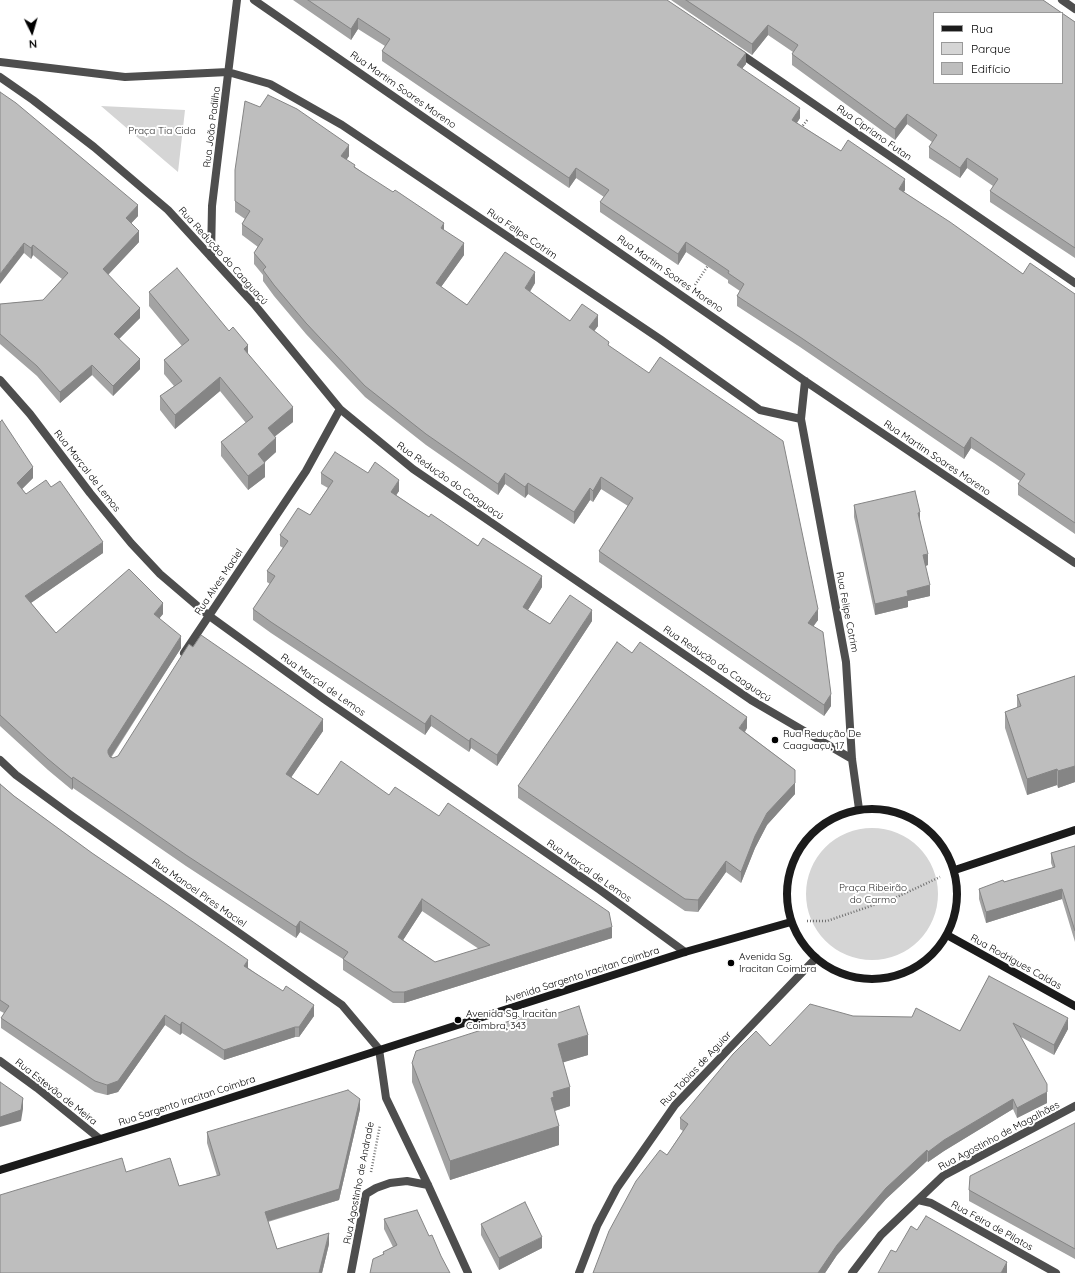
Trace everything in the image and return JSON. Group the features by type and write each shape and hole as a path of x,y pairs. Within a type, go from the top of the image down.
{"street":[{"name":"Rua João Padilha","path":"211,257 212,206 237,0"},
{"name":"Rua Martim Soares Moreno","path":"254,0 805,381 1075,563"},
{"path":"1062,0 1075,9"},
{"name":"Rua Cipriano Futan","path":"732,48 1075,283"},
{"name":"Rua Felipe Cotrim","path":"0,62 125,77 228,72 270,84 342,124 660,339 760,410 801,419"},
{"name":"Rua Redução do Caaguaçú","path":"0,77 33,100 94,147 168,210 254,304 340,409 413,469 751,700 852,759"},
{"name":"Rua Marçal de Lemos","path":"0,380 30,414 90,493 131,543 160,574 208,615 324,699 594,885 685,952"},
{"name":"Rua Felipe Cotrim","path":"805,381 801,419 846,662 852,759 859,809"},
{"name":"Rua Alves Maciel","path":"179,661 208,615 306,470 340,409"},
{"name":"Rua Manoel Pires Maciel","path":"0,760 16,775 72,816 342,1005 380,1049"},
{"path":"859,809 890,810 919,822 941,843 955,870 958,892 956,914 947,935 934,952 918,966 898,975 876,979 854,977 834,970 816,958 801,941 791,922 786,898 789,873 798,850 814,831 835,816 859,809"},
{"path":"955,870 1075,830"},
{"name":"Avenida Sargento Iracitan Coimbra","path":"380,1049 685,952 791,922"},
{"name":"Rua Rodrigues Caldas","path":"947,935 1075,1006"},
{"name":"Rua Tobias de Aguiar","path":"579,1273 597,1226 617,1188 674,1105 816,958"},
{"path":"380,1049 386,1098 468,1273"},
{"name":"Rua Sargento Iracitan Coimbra","path":"0,1170 380,1049"},
{"name":"Rua Estevão de Meira","path":"0,1061 37,1088 100,1139"},
{"name":"Rua Agostinho de Magalhães","path":"852,1273 881,1235 943,1176 1075,1106"},
{"path":"366,1194 376,1188 390,1183 407,1181 428,1185"},
{"name":"Rua Agostinho de Andrade","path":"351,1273 366,1194"},
{"name":"Rua Feira de Pilatos","path":"918,1200 931,1203 1056,1273"}],"path":[{"path":"799,131 817,105"},
{"path":"686,298 712,259"},
{"path":"791,922 827,921 897,898 955,870"},
{"name":"Rua Agostinho de Andrade","path":"366,1194 386,1098"}],"green space":[{"name":"Praça Tia Cida","path":"101,106 185,110 178,172 165,161"},
{"name":"Praça Ribeirão do Carmo","path":"878,828 897,833 909,839 919,847 927,857 933,869 937,881 937,907 933,919 927,931 919,941 909,949 897,955 885,959 866,960 847,955 835,949 825,941 817,931 811,919 807,907 806,888 811,869 817,857 825,847 835,839 847,833 859,829"}],"building":[{"path":"308,0 667,0 746,53 737,65 800,108 792,120 841,151 848,140 905,179 899,189 950,222 1023,274 1030,263 1075,294 1075,523 1018,484 1025,474 971,437 964,448 737,296 744,284 728,273 729,271 686,242 678,254 600,202 609,190 576,168 569,178 382,51 390,39 358,18 351,29"},
{"path":"686,0 1043,0 1061,12 933,12 933,84 1063,84 1063,14 1075,22 1075,248 990,191 998,179 967,158 960,168 929,147 937,135 907,114 895,129 792,54 798,45 768,25 752,44"},
{"path":"0,92 16,103 138,205 126,218 139,231 103,269 140,308 114,334 140,359 113,386 92,365 60,392 37,366 0,334 0,304 43,300 68,273 33,245 31,248 24,243 0,274"},
{"path":"268,95 297,109 349,145 341,156 355,165 354,167 393,192 395,190 444,223 441,228 464,243 436,283 467,305 505,252 535,272 525,288 570,321 582,304 598,315 589,327 609,342 608,345 649,373 660,357 783,441 818,609 808,623 823,632 831,694 824,705 599,551 633,498 601,477 593,491 590,488 574,512 528,483 525,487 505,473 498,484 426,434 365,386 306,323 263,270 266,267 254,253 263,239 242,224 250,211 235,201 235,170 245,101 260,107"},
{"path":"177,268 229,331 233,327 248,345 244,349 293,407 268,428 276,438 258,454 265,463 248,476 221,442 253,417 220,377 175,415 160,396 182,381 164,360 189,340 149,292"},
{"path":"2,420 33,467 17,483 26,494 46,480 51,487 60,481 103,542 25,596 56,633 129,569 163,603 154,614 181,636 108,750 110,757 113,758 118,756 189,644 193,647 201,635 323,719 286,774 318,795 341,761 389,795 395,787 439,816 448,803 609,912 612,927 404,992 393,992 343,959 348,952 300,921 296,927 186,855 73,777 72,779 0,715 0,422","holes":["422,899 490,945 435,962 398,937"]},
{"path":"335,452 368,473 375,462 399,480 391,492 429,517 431,514 478,546 483,538 542,576 523,607 550,624 570,595 592,610 497,755 471,738 469,741 431,715 425,724 253,609 275,576 267,571 288,541 280,535 298,508 310,515 333,481 321,473"},
{"path":"915,491 920,512 918,513 928,554 923,555 930,585 907,591 908,596 875,604 854,505"},
{"path":"617,642 632,653 640,642 747,717 739,728 795,770 795,783 767,813 755,836 741,872 726,861 698,900 685,899 518,786"},
{"path":"1075,676 1075,766 1058,771 1057,769 1027,779 1005,712 1021,706 1017,695"},
{"path":"0,784 14,796 92,853 248,960 244,966 283,991 286,986 314,1005 299,1027 224,1050 182,1022 180,1025 165,1015 118,1081 107,1085 95,1081 1,1018 9,1006 0,1000"},
{"path":"1075,846 1075,931 1062,889 986,912 979,889 1003,880 1004,882 1055,867 1051,853"},
{"path":"989,976 1068,1018 1054,1045 1013,1023 1047,1084 1047,1092 1017,1108 1013,1099 944,1140 928,1152 927,1150 886,1188 837,1245 818,1273 593,1273 609,1231 636,1181 660,1150 667,1155 688,1124 680,1118 733,1054 756,1031 770,1046 810,1004 853,1016 912,1017 916,1008 960,1031"},
{"path":"579,1006 588,1035 558,1044 570,1087 553,1092 554,1097 551,1098 559,1126 450,1161 412,1063 416,1051 547,1009 549,1016"},
{"path":"0,1082 23,1098 21,1110 0,1117"},
{"path":"348,1090 360,1099 339,1189 265,1212 277,1249 329,1233 319,1273 0,1273 0,1195 122,1158 126,1172 170,1158 179,1186 220,1175 207,1132"},
{"path":"1075,1123 1075,1249 969,1190 970,1176"},
{"path":"525,1202 542,1237 499,1258 481,1224"},
{"path":"417,1210 429,1236 432,1235 450,1273 370,1273 373,1259 384,1254 383,1252 397,1245 384,1219"},
{"path":"926,1216 1007,1262 1001,1273 878,1273 891,1250 896,1252 911,1226 917,1230"}],"place":[{"name":"Rua Redução De Caaguaçu, 17","path":"775,740"},
{"name":"Avenida Sg. Iracitan Coimbra","path":"731,963"},
{"name":"Avenida Sg. Iracitan Coimbra, 343","path":"458,1020"}]}
